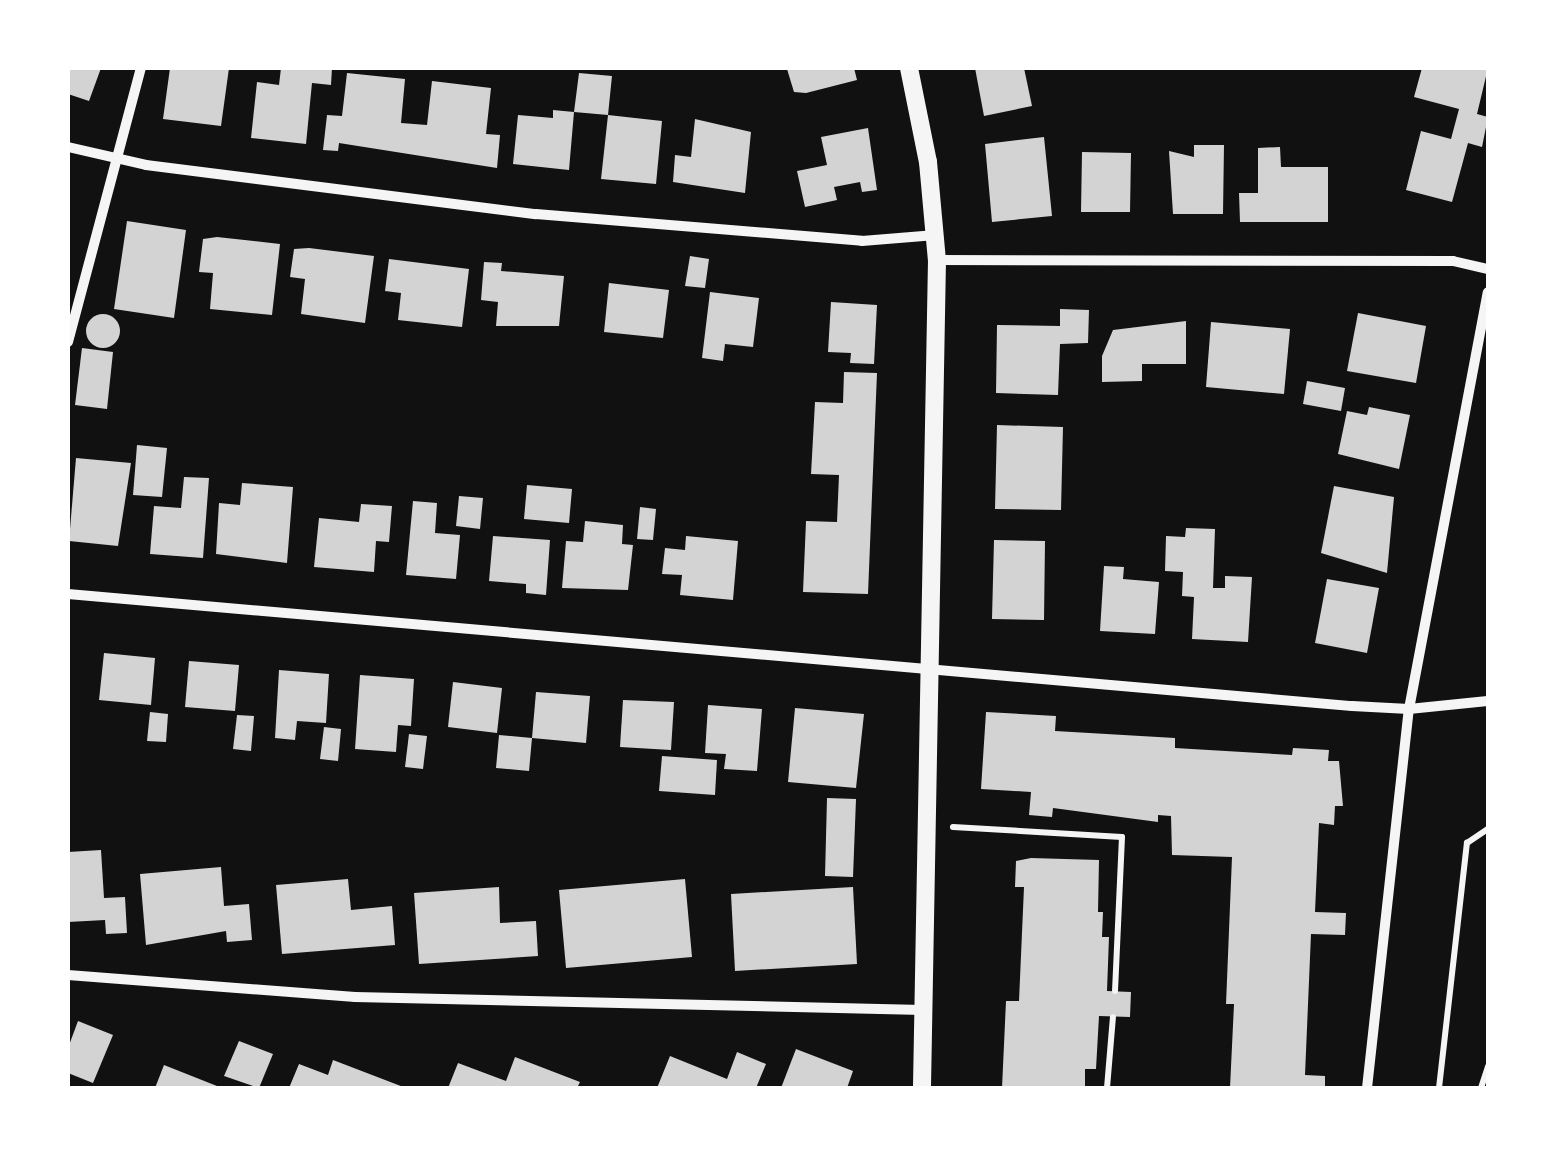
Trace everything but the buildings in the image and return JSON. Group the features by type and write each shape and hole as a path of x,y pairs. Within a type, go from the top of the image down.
{"street":[{"path":"68,342 141,68"},
{"path":"909,68 937,260 923,826 922,1088"},
{"path":"68,147 115,160 536,214 862,241 936,235"},
{"path":"937,260 1453,261 1488,268"},
{"path":"1367,1088 1409,709 1488,292"},
{"path":"68,594 238,614 1409,709 1488,701"},
{"path":"68,975 355,997 923,1010"}],"path":[{"path":"923,826 1122,838 1114,991"},
{"path":"1439,1088 1467,843 1488,829"},
{"path":"1107,1088 1112,1016"},
{"path":"1481,1088 1488,1066"}]}
